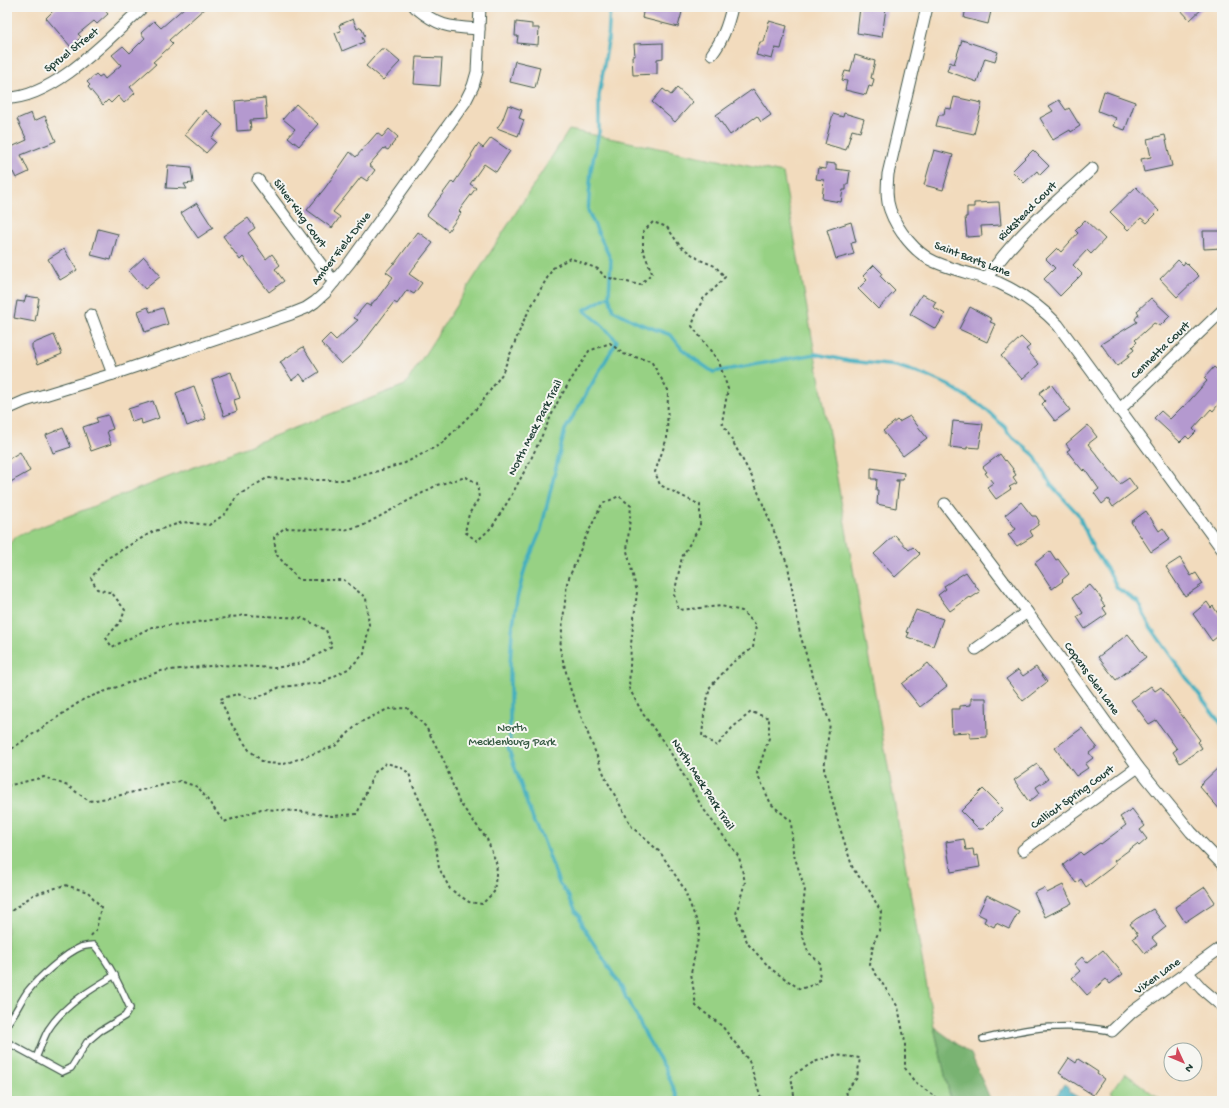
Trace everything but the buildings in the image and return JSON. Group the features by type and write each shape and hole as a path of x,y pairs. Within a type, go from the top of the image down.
{"street":[{"name":"Spruel Street","path":"7,98 34,93 58,80 83,62 144,7"},
{"name":"Amber Field Drive","path":"7,410 25,401 113,374 301,310 315,302 350,262 465,102 473,86 477,72 480,7"},
{"path":"712,54 724,35 732,7"},
{"name":"Saint Barts Lane","path":"927,7 888,174 887,194 890,211 898,226 915,248 934,262 986,279 1017,292 1048,314 1058,325 1222,549"},
{"path":"415,8 433,21 444,26 479,29"},
{"name":"Rickstead Court","path":"986,279 1011,245 1092,169"},
{"name":"Silver King Court","path":"258,180 334,282"},
{"name":"Cennetta Court","path":"1119,410 1222,311"},
{"path":"92,314 113,374"},
{"name":"Copans Glen Lane","path":"945,504 1027,612 1138,767 1191,832 1222,864"},
{"path":"976,649 1027,612"},
{"name":"Callicut Spring Court","path":"1023,850 1138,767"},
{"name":"Vixen Lane","path":"1112,1031 1132,1012 1222,947"},
{"path":"1187,972 1202,989 1222,1006"}],"lane":[{"path":"7,1024 15,1014 27,992 47,971 81,947 94,945 115,975 130,1008 125,1016 100,1031 87,1042 71,1068 62,1072 7,1042"},
{"path":"36,1058 48,1030 61,1012 115,975"},
{"path":"983,1039 1020,1031 1056,1026 1112,1031"}],"path":[{"path":"7,752 84,699 161,671 219,665 275,668 302,663 332,647 326,630 302,618 246,615 152,627 112,647 106,638 121,621 125,610 112,593 97,589 92,578 106,558 152,532 183,522 209,525 225,514 237,496 267,478 348,480 405,463 441,444 479,406 502,374 524,320 553,268 570,258 598,269 605,277 640,285 652,273 643,250 643,232 653,222 667,227 680,246 700,260 715,266 725,277 703,299 692,326 719,362 728,389 722,422 752,477 788,566 800,634 811,671 830,723 824,769 839,825 853,868 868,888 881,912 879,930 873,944 870,965 898,1007 905,1042 905,1068 914,1081 935,1097 937,1101"},
{"name":"North Meck Park Trail","path":"7,786 44,777 68,786 89,801 180,781 198,787 224,822 261,809 296,811 332,816 351,815 357,814 374,773 386,763 400,767 409,773 413,786 434,832 439,868 450,889 469,902 482,904 494,892 497,865 488,838 459,802 444,761 426,727 407,708 388,709 358,723 335,746 284,764 264,763 249,750 232,725 220,698 237,694 254,699 280,687 321,683 348,668 364,654 369,625 366,598 344,580 299,580 276,554 274,537 284,528 344,530 364,525 436,485 466,477 477,483 479,498 469,514 465,532 477,541 492,527 510,498 530,461 559,399 589,351 610,343 623,354 651,361 668,390 667,438 656,472 660,485 700,505 700,526 682,557 674,595 678,610 721,606 742,612 756,624 753,648 733,662 710,687 704,715 702,736 717,746 732,728 751,712 770,718 769,738 757,774 771,804 791,821 793,852 805,889 801,930 808,952 820,963 819,983 800,989 771,969 748,944 736,914 745,882 739,857 702,807 668,748 643,714 629,688 631,644 636,592 627,551 631,506 619,496 602,504 584,541 567,583 560,649 570,691 606,779 632,827 660,852 683,887 700,929 691,973 696,1006 722,1026 749,1061 762,1101"},
{"path":"7,914 34,895 65,885 88,892 101,907 96,930 81,947"},
{"path":"795,1101 791,1076 814,1062 835,1055 860,1058 857,1078 846,1090 848,1101"}],"green space":[{"name":"North Mecklenburg Park","path":"569,130 783,173 934,1027 951,1101 7,1101 7,546 17,536 405,385"},
{"path":"934,1027 971,1054 991,1101 951,1101"},
{"path":"1125,1073 1161,1101 1122,1101 1111,1092"}],"water":[{"path":"1064,1084 1070,1088 1068,1091 1084,1101 1053,1101"}],"waterway":[{"path":"610,7 608,41 599,96 599,132 591,170 588,211 611,260 609,296 613,310 638,323 671,335 682,349 713,372 816,354 849,361 897,366 930,377 948,385 983,407 1006,428 1008,433 1034,455 1051,485 1078,514 1094,550 1111,575 1117,588 1138,602 1149,625 1222,725"},
{"path":"609,296 584,310 600,323 617,341 565,430 541,530 525,568 517,599 512,631 510,665 510,741 508,747 530,812 543,839 559,883 568,895 579,915 582,925 622,988 646,1036 665,1068 679,1101"}]}
